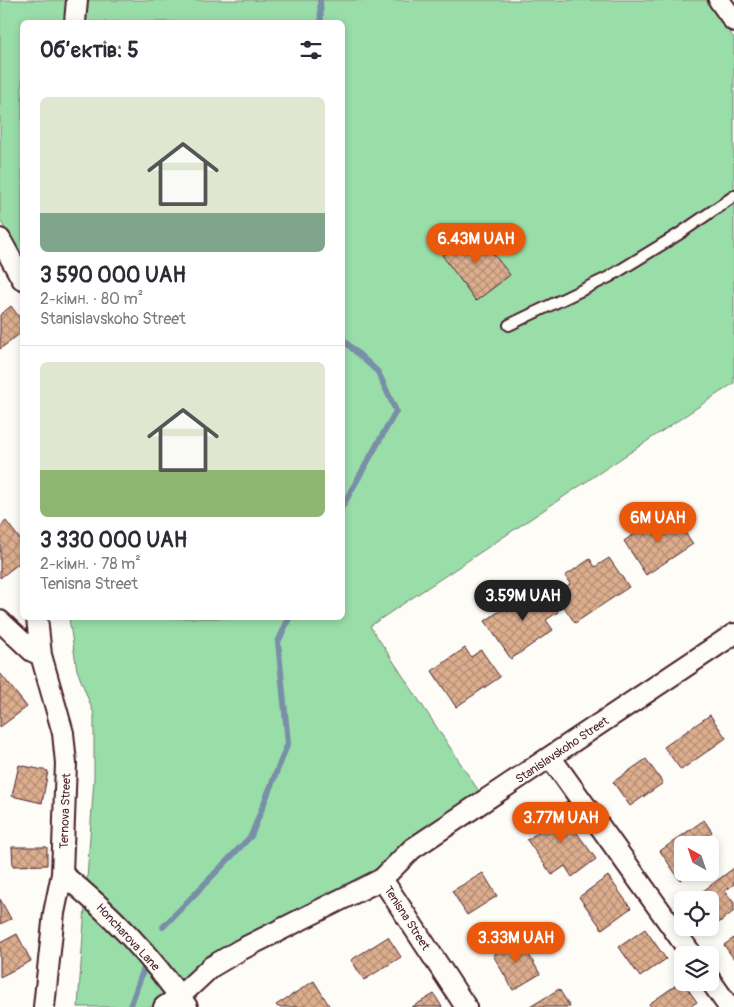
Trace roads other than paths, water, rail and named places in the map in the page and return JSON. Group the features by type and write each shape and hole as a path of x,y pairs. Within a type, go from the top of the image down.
{"street":[{"path":"75,20 77,0"},
{"path":"719,0 734,21"},
{"path":"0,239 20,275"},
{"name":"Ternova Street","path":"37,620 41,655 63,733 66,763 62,874 54,913 44,1007"},
{"path":"0,621 32,651 41,655"},
{"name":"Stanislavskoho Street","path":"177,1004 211,967 240,950 382,879 412,849 551,758 734,634"},
{"path":"551,758 686,946"},
{"name":"Honcharova Lane","path":"62,874 99,905 155,964 177,1004"},
{"name":"Tenisna Street","path":"382,879 466,1007"},
{"path":"718,991 729,1007"}],"lane":[{"path":"509,325 609,277 734,196"}],"waterway":[{"path":"320,0 321,20"},
{"path":"345,342 378,372 396,411 345,502"},
{"path":"163,927 251,836 288,743 278,642 288,620"},
{"path":"130,1007 144,968"}]}
